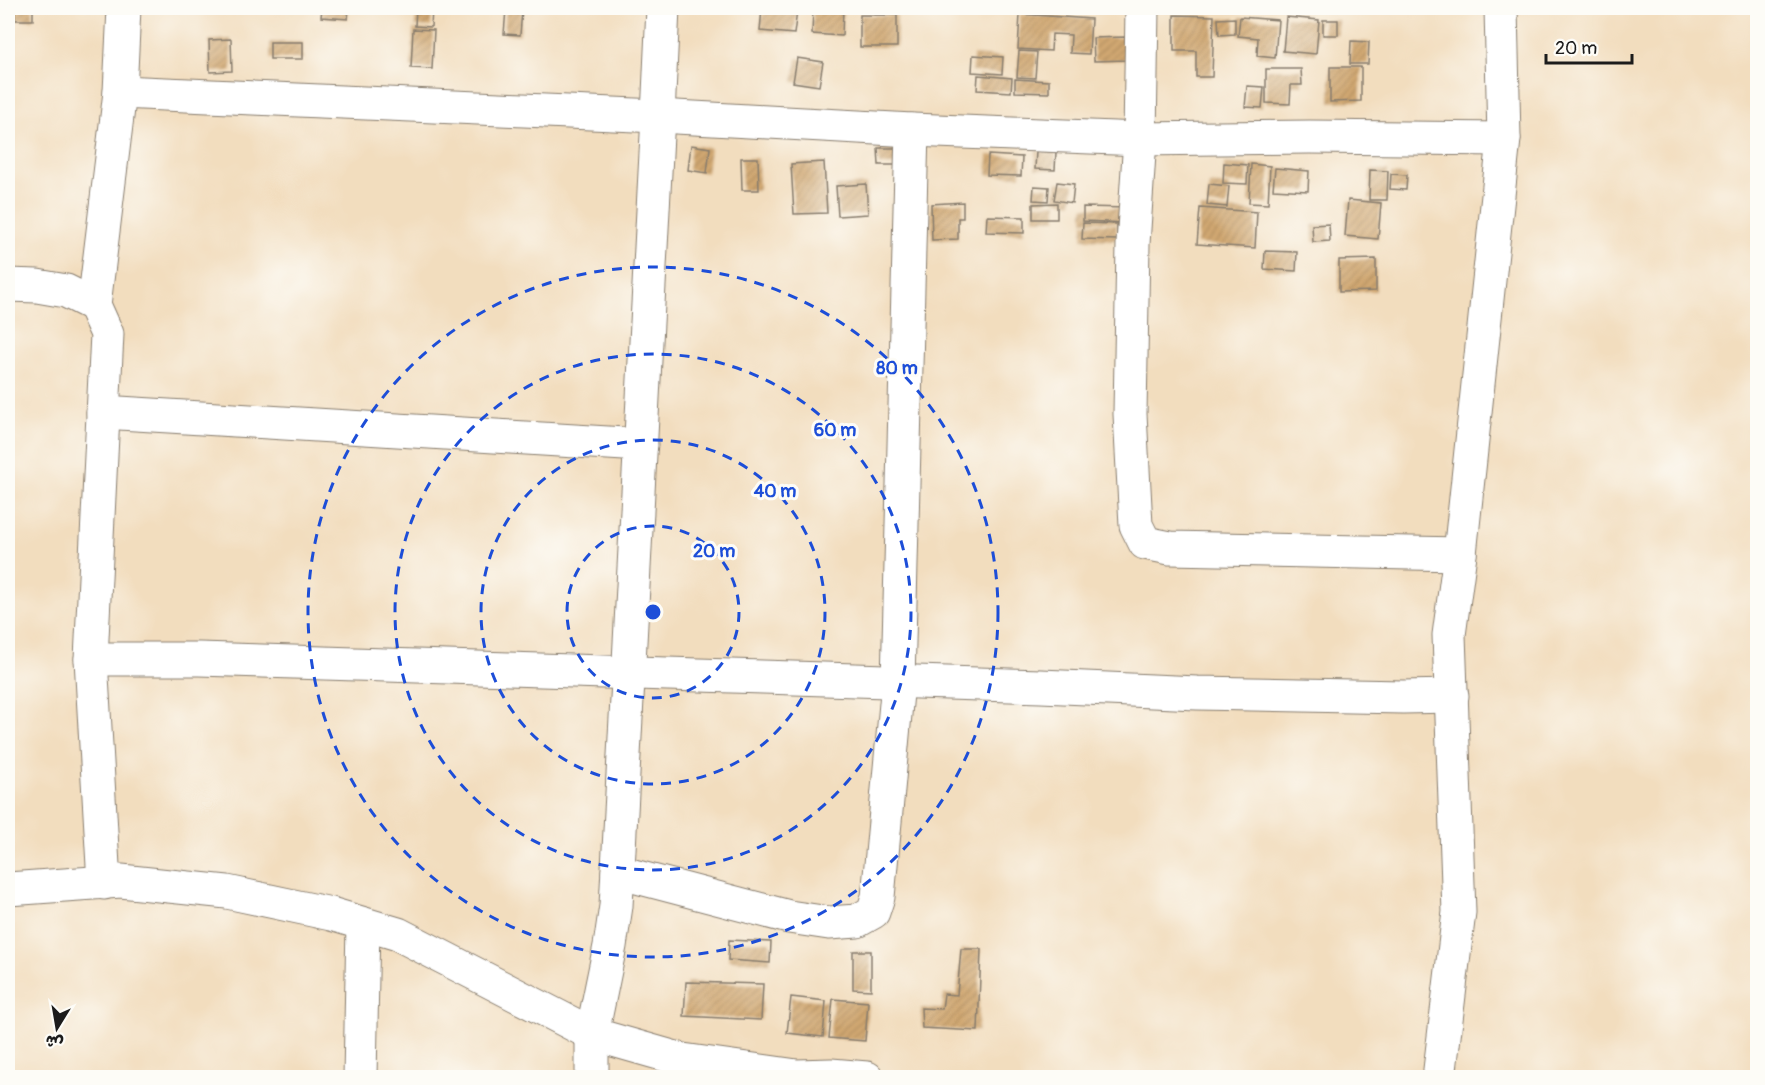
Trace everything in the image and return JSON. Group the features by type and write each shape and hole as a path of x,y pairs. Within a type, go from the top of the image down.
{"street":[{"path":"104,883 91,659 107,334 94,305 120,92 124,8"},
{"path":"592,1077 592,1034 616,906 663,8"},
{"path":"1142,8 1140,139 1133,244 1130,414 1136,525 1145,543 1170,548 1460,554"},
{"path":"1439,1077 1458,912 1449,635 1460,554 1504,139 1501,8"},
{"path":"120,92 1140,139 1310,137 1504,139"},
{"path":"618,872 789,917 829,923 857,921 873,912 878,897 898,682 912,130"},
{"path":"8,285 37,286 66,291 94,305"},
{"path":"103,412 641,445"},
{"path":"91,659 199,659 1197,693 1452,696"},
{"path":"8,889 121,881 228,892 331,914 398,934 592,1034 694,1061 797,1076 867,1077"},
{"path":"360,1077 363,924"}],"building":[{"path":"8,8 12,8 11,22 8,22"},
{"path":"15,8 33,8 33,20 15,20"},
{"path":"322,8 349,8 348,19 321,17"},
{"path":"416,8 432,8 431,27 415,26"},
{"path":"452,8 472,8 471,15 452,14"},
{"path":"762,8 797,11 794,34 760,31"},
{"path":"813,8 843,8 842,36 812,34"},
{"path":"506,9 522,10 520,35 504,34"},
{"path":"1020,14 1091,19 1089,54 1070,53 1071,35 1052,34 1051,51 1018,49"},
{"path":"860,15 897,15 897,47 860,47"},
{"path":"1174,15 1214,16 1212,77 1196,77 1196,51 1174,51"},
{"path":"1240,17 1278,20 1275,58 1257,56 1258,38 1238,36"},
{"path":"1286,17 1319,20 1316,54 1283,51"},
{"path":"1235,18 1235,34 1219,35 1218,19"},
{"path":"1323,20 1338,20 1338,35 1323,35"},
{"path":"413,29 434,30 432,69 411,68"},
{"path":"1126,37 1127,60 1094,61 1093,38"},
{"path":"231,39 232,71 210,72 209,40"},
{"path":"1351,41 1369,42 1368,64 1350,64"},
{"path":"270,42 303,42 303,59 270,59"},
{"path":"1019,51 1037,52 1035,78 1017,77"},
{"path":"973,55 1003,57 1002,74 972,72"},
{"path":"797,58 823,62 819,86 793,82"},
{"path":"1330,67 1361,67 1361,101 1330,102"},
{"path":"1266,69 1301,69 1302,85 1291,85 1290,104 1266,103"},
{"path":"978,75 1012,78 1011,92 977,90"},
{"path":"1015,79 1049,81 1049,93 1015,92"},
{"path":"1247,86 1264,87 1262,108 1245,107"},
{"path":"691,145 710,148 707,173 688,170"},
{"path":"878,148 897,148 898,165 879,165"},
{"path":"1036,151 1056,152 1055,170 1035,169"},
{"path":"988,155 1022,157 1021,176 987,175"},
{"path":"741,158 758,158 759,190 742,190"},
{"path":"824,162 827,213 794,214 791,164"},
{"path":"1224,163 1248,165 1247,184 1223,183"},
{"path":"1251,164 1270,166 1268,204 1249,203"},
{"path":"1275,168 1309,171 1308,191 1273,189"},
{"path":"1370,170 1388,171 1387,200 1369,200"},
{"path":"1391,174 1407,175 1406,190 1390,189"},
{"path":"1057,182 1074,184 1072,203 1054,200"},
{"path":"866,184 868,214 838,216 836,186"},
{"path":"1209,184 1229,186 1227,207 1207,205"},
{"path":"1034,186 1049,187 1048,201 1033,200"},
{"path":"1348,200 1381,203 1378,239 1345,236"},
{"path":"963,202 963,218 958,218 958,239 932,240 931,204"},
{"path":"1057,203 1057,219 1033,219 1033,204"},
{"path":"1083,207 1129,208 1128,223 1083,221"},
{"path":"1200,208 1257,212 1255,248 1197,244"},
{"path":"987,216 1024,217 1024,233 986,232"},
{"path":"1083,223 1117,224 1117,240 1082,239"},
{"path":"1329,224 1330,241 1313,242 1312,225"},
{"path":"1265,251 1297,252 1296,271 1264,269"},
{"path":"1376,259 1376,291 1339,292 1339,260"},
{"path":"729,940 771,942 770,963 728,960"},
{"path":"961,949 981,949 978,1031 922,1028 921,1008 942,1009 944,994 957,995"},
{"path":"853,951 871,951 871,990 853,989"},
{"path":"686,982 763,984 761,1020 684,1016"},
{"path":"791,997 826,1001 823,1037 787,1033"},
{"path":"833,999 868,1002 865,1041 829,1038"}]}
